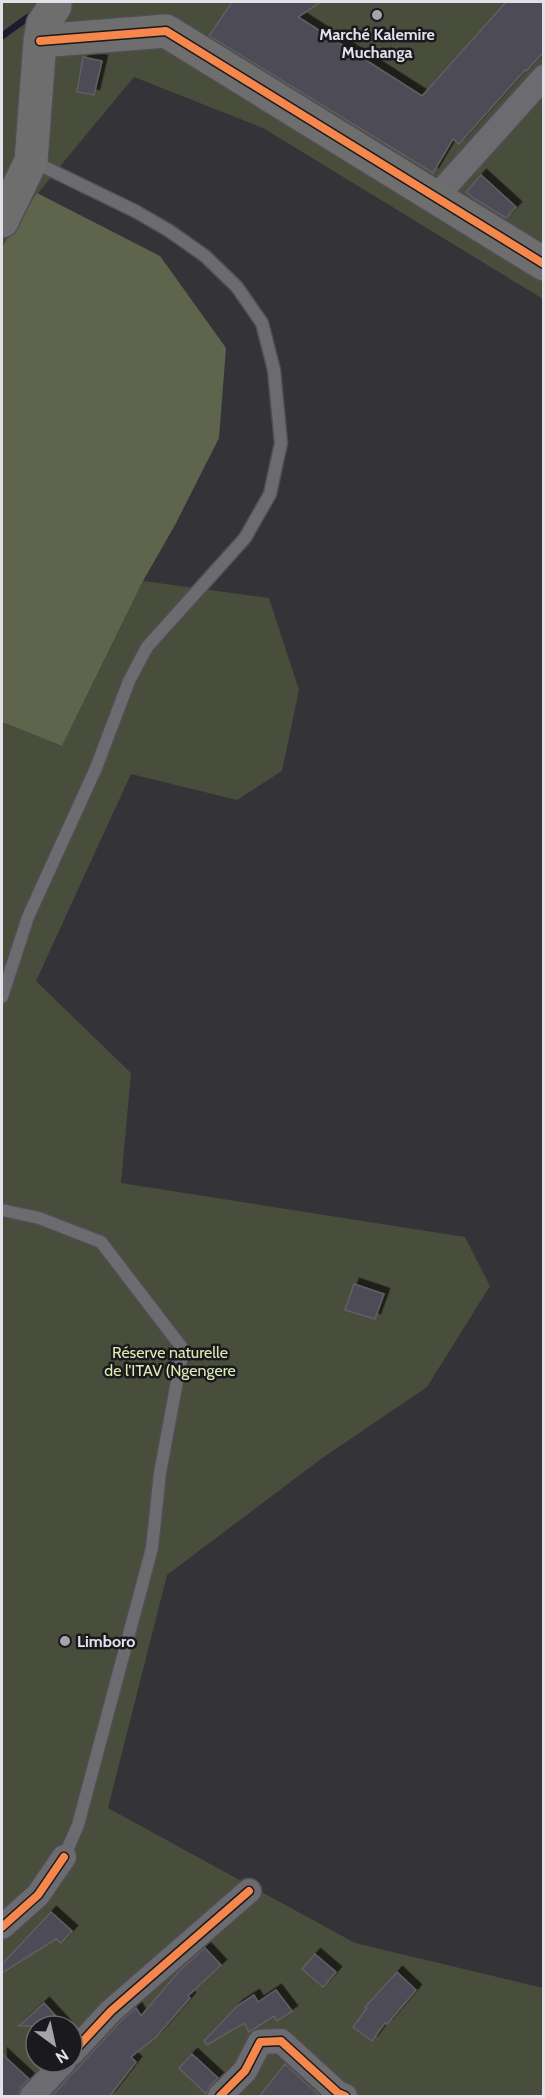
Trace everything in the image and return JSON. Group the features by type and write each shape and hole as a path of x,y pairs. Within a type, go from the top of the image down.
{"street":[{"path":"2,221 31,161 48,18 166,31 543,264"},
{"path":"436,197 543,77"},
{"path":"2,1927 38,1895 64,1857"},
{"path":"84,2040 111,2011 249,1891"},
{"path":"220,2097 245,2071 260,2042 282,2041 345,2097"},
{"path":"32,2097 53,2074"}],"lane":[{"path":"2,997 28,917 96,768 129,681 147,647 245,538 270,494 280,443 274,370 262,323 237,287 205,256 168,230 31,161"},
{"path":"2,1210 39,1218 101,1242 160,1316 183,1349 160,1473 152,1548 78,1825 64,1857"}],"green space":[{"path":"2,2 543,2 543,299 263,128 134,77 38,193 2,247"},
{"path":"37,193 160,256 226,348 219,438 175,525 143,581 62,746 2,722 2,247"},
{"name":"Réserve naturelle de l'ITAV (Ngengere","path":"143,581 269,598 299,690 282,771 237,800 131,774 36,981 131,1073 121,1183 465,1237 490,1286 427,1387 321,1459 167,1575 108,1808 355,1943 543,1988 543,2096 2,2096 2,722 62,746"}],"building":[{"path":"232,2 321,2 298,17 422,96 506,2 543,2 543,53 459,144 453,139 433,173 209,36"},
{"path":"83,57 102,61 94,95 77,92"},
{"path":"481,175 516,207 506,218 466,192"},
{"path":"354,1284 384,1294 375,1319 345,1310"},
{"path":"51,1912 72,1931 61,1943 56,1939 2,1973 2,1964"},
{"path":"205,1948 221,1965 188,1996 190,1998 156,2037 131,2057 136,2062 109,2097 51,2097 72,2074 84,2074 84,2061 121,2021 136,2008 141,2016 180,1970"},
{"path":"315,1954 336,1972 323,1987 302,1969"},
{"path":"397,1972 416,1990 387,2024 385,2023 372,2041 353,2027 367,2008 365,2007"},
{"path":"276,1990 292,2011 277,2021 274,2016 249,2032 244,2023 207,2045 204,2041 237,2006 254,1995 258,2002"},
{"path":"44,2003 54,2014 32,2014"},
{"path":"2,2054 29,2079 21,2087 18,2097 2,2097"},
{"path":"192,2054 218,2078 206,2094 179,2068"},
{"path":"285,2064 321,2097 259,2097"}],"waterway":[{"path":"2,36 34,15"}],"cycle path":[{"path":"40,41 166,31 544,264"},
{"path":"2,1927 38,1895 64,1857"},
{"path":"84,2040 111,2011 249,1891"},
{"path":"220,2096 245,2071 260,2042 281,2041 338,2093 345,2096"}],"place":[{"name":"Marché Kalemire Muchanga","path":"377,15"},
{"name":"Limboro","path":"65,1641"}]}
